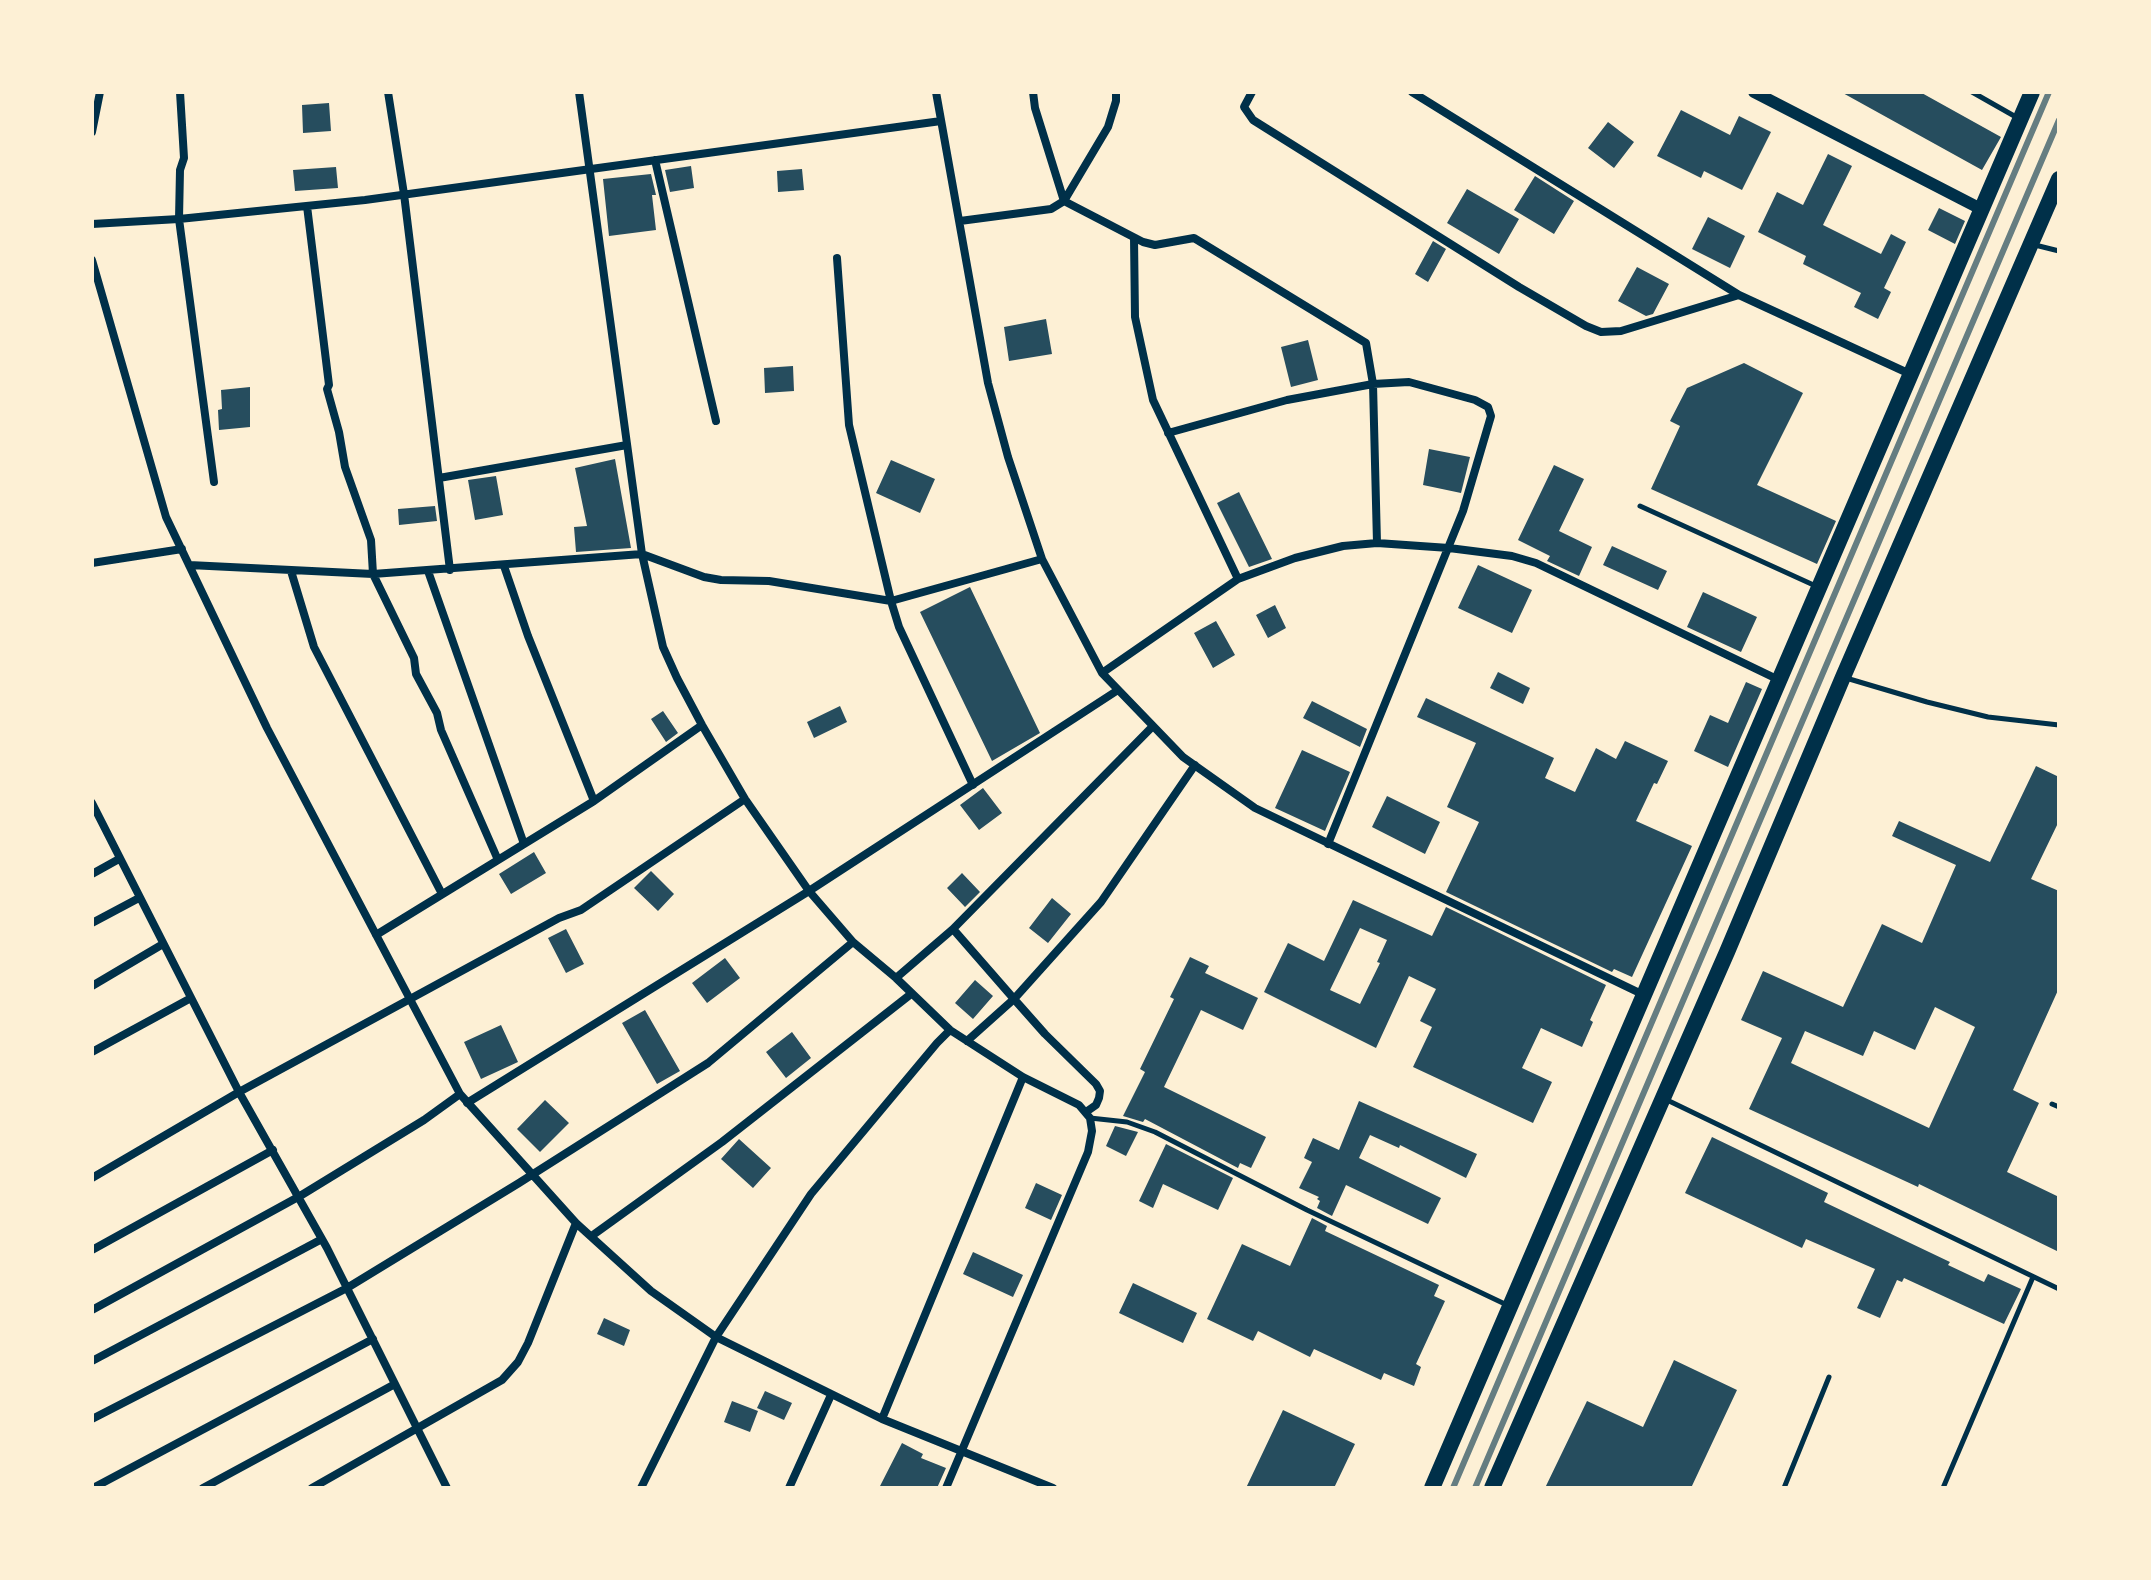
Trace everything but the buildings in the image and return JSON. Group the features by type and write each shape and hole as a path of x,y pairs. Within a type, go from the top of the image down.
{"highway":[{"path":"1432,1488 2032,92"},
{"path":"1492,1488 1727,952 2059,179"}],"street":[{"path":"92,132 100,92"},
{"path":"180,92 184,158 180,170 179,219 214,482"},
{"path":"388,92 404,194 450,570"},
{"path":"579,92 642,554 663,647 702,725 745,799 809,891 853,942 950,1030 1023,1077 1079,1105 1088,1115 1092,1131 1088,1152 946,1488"},
{"path":"936,92 988,383 1008,457 1042,559 1102,673 1195,765 1255,808 1646,996"},
{"path":"1033,92 1035,108 1064,201 1134,238 1155,245 1194,238 1366,343 1373,384 1377,543"},
{"path":"960,221 1051,209 1064,201 1108,127 1116,92"},
{"path":"1252,92 1244,107 1253,120 1586,326 1601,332 1621,331 1739,295"},
{"path":"1412,92 1739,295 1910,374"},
{"path":"1754,92 1981,209"},
{"path":"92,224 307,206 941,121"},
{"path":"655,160 716,421"},
{"path":"307,206 328,395 345,467 371,540 373,574 414,658 416,674 437,713 441,730 498,860"},
{"path":"1134,238 1135,317 1153,400 1238,579"},
{"path":"837,258 849,425 891,601 899,627 973,785"},
{"path":"92,260 166,517 267,728 467,1103 576,1223 593,1235 651,1291 716,1337 882,1419 1053,1488"},
{"path":"1168,433 1287,400 1373,384 1409,382 1475,400 1488,407 1491,416 1463,511 1328,844"},
{"path":"439,478 627,445"},
{"path":"1102,673 1238,579 1295,558 1343,546 1377,543 1449,548 1512,556 1536,563 1779,680"},
{"path":"92,563 182,549"},
{"path":"189,565 373,574 642,554 712,579 769,581 891,601 1042,559"},
{"path":"504,566 528,636 594,801"},
{"path":"291,571 314,647 442,894"},
{"path":"428,571 524,844"},
{"path":"467,1103 809,891 1118,690"},
{"path":"376,935 594,801 702,725"},
{"path":"896,978 953,929 1153,726"},
{"path":"967,1041 1014,999 1101,902 1195,765"},
{"path":"92,1178 239,1092 559,918 581,910 745,799"},
{"path":"92,805 239,1092 300,1196 418,1430 443,1487"},
{"path":"92,874 119,859"},
{"path":"92,923 139,898"},
{"path":"953,929 1045,1034 1096,1084 1100,1091 1099,1098 1088,1115"},
{"path":"92,1419 347,1288 532,1174 708,1063 853,942"},
{"path":"92,986 163,944"},
{"path":"593,1235 722,1142 911,994"},
{"path":"92,1052 191,998"},
{"path":"641,1488 716,1337 811,1194 950,1030"},
{"path":"882,1419 1023,1077"},
{"path":"92,1310 300,1196 424,1120 460,1094"},
{"path":"92,1250 273,1150"},
{"path":"312,1488 502,1380 518,1362 528,1343 576,1223"},
{"path":"92,1361 322,1239"},
{"path":"93,1488 373,1339"},
{"path":"203,1488 395,1384"},
{"path":"789,1488 831,1395"}],"lane":[{"path":"1972,92 2020,119"},
{"path":"2030,244 2059,251"},
{"path":"1640,506 1819,588"},
{"path":"1843,677 1988,717 2059,725"},
{"path":"1661,1097 2059,1289"},
{"path":"2052,1104 2059,1107"},
{"path":"1088,1115 1127,1122 1155,1132 1307,1210 1510,1307"},
{"path":"1943,1488 2033,1277"},
{"path":"1784,1488 1829,1377"}],"railway":[{"path":"1453,1488 2049,92"},
{"path":"1475,1488 2059,120"}]}
